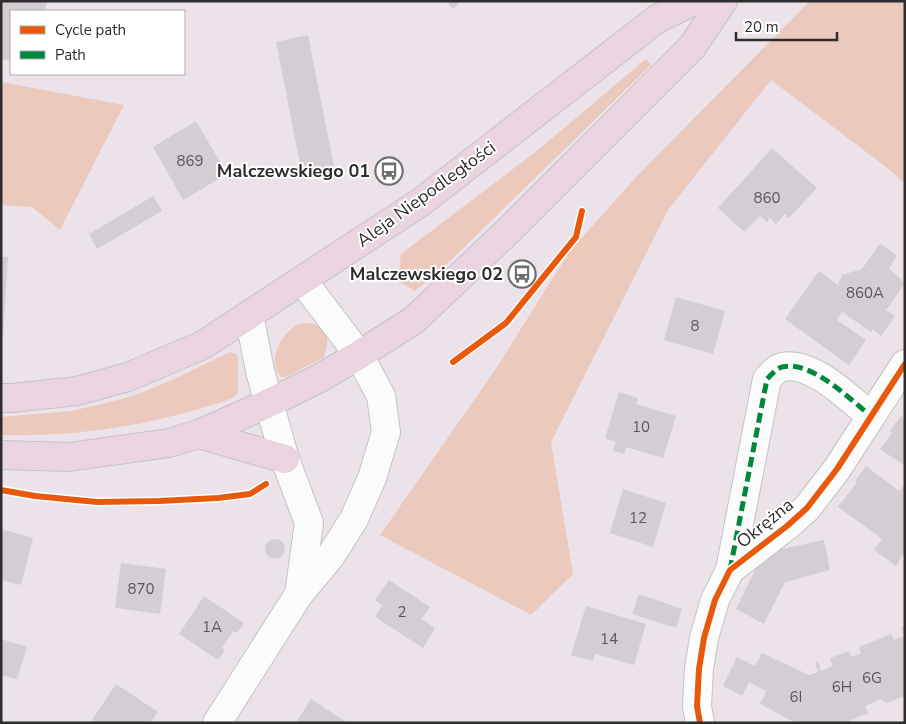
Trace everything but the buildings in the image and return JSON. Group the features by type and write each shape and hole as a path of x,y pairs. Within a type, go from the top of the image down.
{"main road":[{"name":"Aleja Niepodległości","path":"1,398 77,392 128,377 203,346 421,202 657,19 694,1"},
{"path":"1,455 69,457 169,443 199,434 318,380 359,355 414,320 507,232 692,46 723,1"},
{"path":"217,723 298,594 330,557 354,519 372,478 386,432 381,396 359,355 302,280"},
{"path":"249,315 268,403 285,459 309,523 298,594"},
{"name":"Okrężna","path":"730,570 807,508 837,469 905,364"},
{"name":"Okrężna","path":"700,723 698,706 699,669 704,638 715,600 730,570 767,379 780,367 793,366 818,374 871,416"},
{"path":"199,434 285,459"}],"shaded area":[{"path":"810,1 905,1 905,184 890,170 771,80 668,210 551,442 573,574 531,615 380,535 495,370 570,251 637,176"},
{"path":"646,59 651,65 443,268 415,291 398,281 401,254 538,150"},
{"path":"1,82 124,105 60,230 32,207 1,205"},
{"path":"302,323 321,327 327,335 324,357 286,377 281,377 275,364 277,348 291,329"},
{"path":"230,352 238,356 238,392 233,398 225,401 157,420 106,429 54,434 1,435 1,417 71,411 119,400 172,380"}],"marked path":[{"path":"730,570 767,379 782,367 794,366 805,369 830,382 871,416"}],"cycle path":[{"path":"453,362 506,323 576,237 582,211"},
{"path":"700,723 697,706 699,669 704,638 715,600 730,570 807,508 837,469 905,364"},
{"path":"1,490 35,496 97,502 159,501 218,498 250,494 266,484"}],"place":[{"name":"Malczewskiego 01","path":"389,171"},
{"name":"Malczewskiego 02","path":"522,274"}]}
